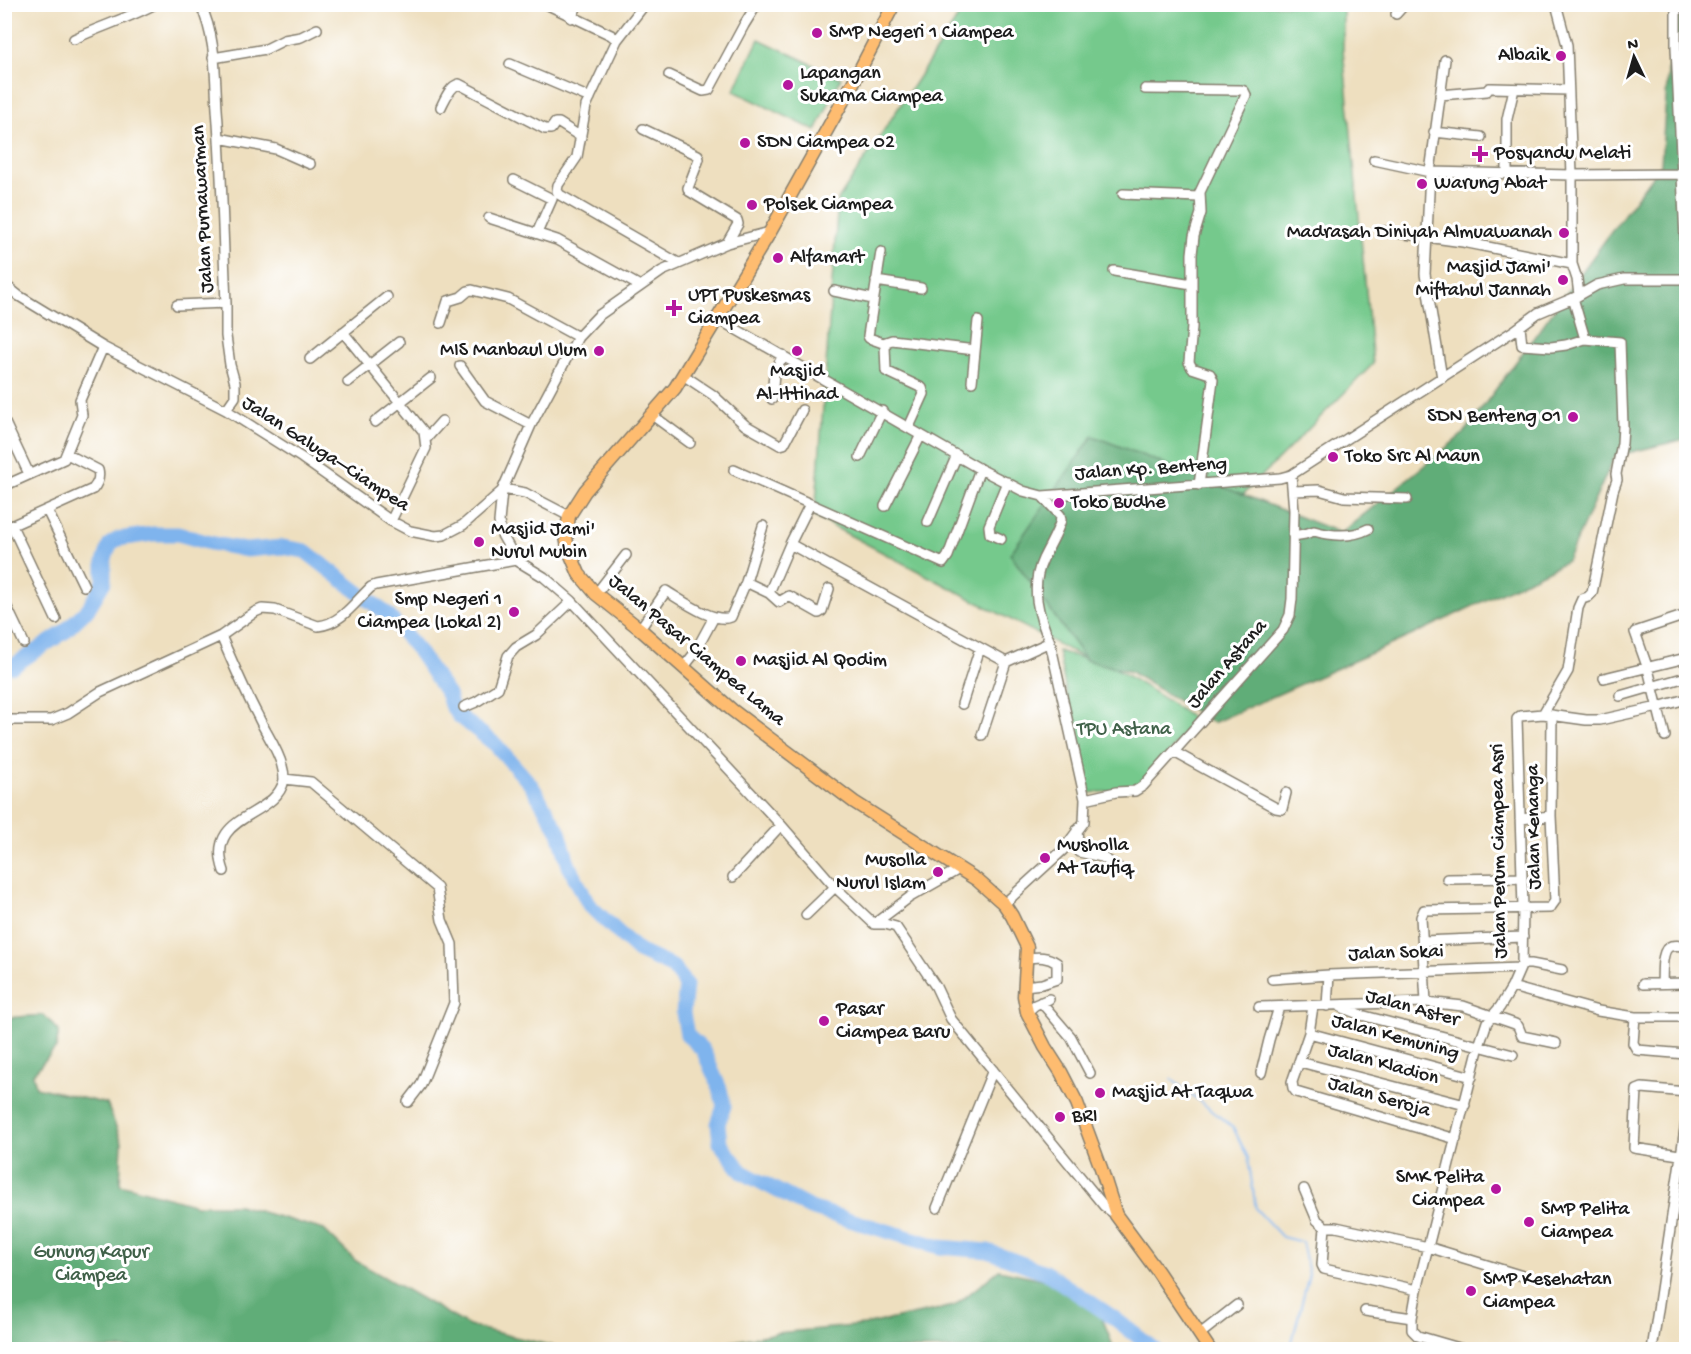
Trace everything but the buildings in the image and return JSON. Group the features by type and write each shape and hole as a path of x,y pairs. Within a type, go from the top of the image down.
{"main road":[{"name":"Jalan Pasar Ciampea Lama","path":"894,4 770,232 683,375 652,415 585,490 570,516 566,537 568,548 579,574 596,594 732,710 854,802 959,869 1004,904 1027,947 1024,986 1027,1012 1077,1102 1116,1215 1158,1272 1210,1350"}],"street":[{"path":"74,39 128,18 155,4"},
{"name":"Jalan Purnawarman","path":"201,4 210,30 213,58 219,138 226,336 235,383 235,397 226,410"},
{"path":"546,4 617,40"},
{"path":"571,18 578,4"},
{"path":"645,4 617,40 583,118 578,157 558,185 557,191 560,195 678,263"},
{"path":"1396,14 1405,4"},
{"path":"1556,4 1567,45 1572,175 1572,264 1577,279 1576,297 1585,339"},
{"path":"1676,4 1686,260"},
{"path":"669,75 703,91 709,90 757,5"},
{"path":"213,58 266,49 284,40 304,36 317,29"},
{"path":"1676,47 1686,46"},
{"path":"1442,378 1425,281 1430,172 1445,60"},
{"path":"510,64 590,98"},
{"path":"441,107 454,85 459,84 545,129 550,129 555,123 559,123 581,137"},
{"path":"1440,95 1487,92 1489,88 1568,90"},
{"path":"1144,89 1241,90 1246,95 1201,188 1201,213 1192,243 1190,366 1210,374 1213,380 1199,485"},
{"path":"1507,173 1507,119 1514,89"},
{"path":"643,129 698,155 699,159 688,188 689,191 737,220 738,224 727,243"},
{"path":"1434,132 1481,136"},
{"path":"219,138 276,149 310,164"},
{"path":"1374,160 1430,172 1572,175 1682,174"},
{"path":"514,180 552,199 537,233"},
{"path":"1123,194 1200,197"},
{"path":"489,218 556,240 640,285"},
{"path":"1383,231 1463,242 1572,264"},
{"name":"Jalan Galuga–Ciampea","path":"8,286 103,347 226,410 302,458 391,521 410,531 427,536 444,535 476,516 502,490 531,425 578,338 598,316 640,285 678,263 727,243 770,232"},
{"path":"881,252 868,336 872,340 883,343 892,340 975,350"},
{"path":"1114,271 1192,284"},
{"name":"Jalan Kp. Benteng","path":"718,318 980,468 1023,491 1042,496 1199,485 1291,475 1520,327 1538,312 1576,297 1597,285 1624,279 1686,279"},
{"path":"876,281 921,288"},
{"path":"4,297 8,286"},
{"path":"441,323 448,301 472,290 507,299 578,338"},
{"path":"834,291 873,298"},
{"path":"310,359 387,297"},
{"path":"177,305 226,303"},
{"path":"972,382 978,321"},
{"path":"1520,327 1522,345 1551,347 1585,339 1620,342 1624,412 1617,480 1612,491 1592,593 1582,599 1578,608 1568,671 1548,715"},
{"path":"343,332 424,432 426,448 391,521"},
{"path":"348,382 399,342"},
{"path":"883,343 886,371 924,391 909,427"},
{"path":"4,486 63,459 67,454 82,416 80,400 103,347"},
{"path":"772,399 774,373 783,355"},
{"path":"460,366 485,401 531,425"},
{"path":"683,375 713,395 745,425 780,445 784,444 802,410"},
{"path":"375,422 431,378"},
{"path":"860,457 882,411"},
{"path":"652,415 690,443"},
{"path":"425,440 442,421"},
{"path":"5,423 8,440 29,474"},
{"path":"885,506 921,435"},
{"path":"56,619 8,527 93,489 98,483 98,470 67,454"},
{"path":"928,522 957,455"},
{"path":"734,470 943,563 948,556 980,468"},
{"name":"Jalan Astana","path":"1085,799 1101,794 1135,791 1143,786 1283,630 1290,615 1292,599 1293,491 1291,475"},
{"path":"1001,539 990,534 989,526 1007,482"},
{"path":"570,516 525,493 502,490 499,522 501,533 516,560 544,578 572,601 835,886 874,924 896,927 936,987 951,1019 1104,1206 1116,1215"},
{"path":"1293,491 1319,490 1344,496 1407,499"},
{"path":"1004,904 1063,850 1084,822 1085,799 1050,642 1041,620 1036,589 1036,578 1061,520 1060,515 1042,496"},
{"path":"769,593 810,504"},
{"path":"47,510 84,586"},
{"path":"639,629 663,589 714,617 726,619 731,616 746,582 763,526"},
{"path":"1293,536 1314,531 1344,536 1368,529"},
{"path":"790,544 1006,662"},
{"path":"596,594 626,555"},
{"path":"4,720 51,720 68,713 100,692 221,636 262,609 275,610 318,626 325,625 337,621 371,587 516,560"},
{"path":"746,582 769,593 779,602 789,596 819,613 822,611 829,589"},
{"path":"464,707 498,688 502,672 516,647 536,635 572,601"},
{"path":"4,602 24,643"},
{"path":"1665,736 1648,669 1635,632 1686,615"},
{"path":"682,668 694,654 714,617"},
{"path":"221,636 245,691 282,765 284,779 269,801 235,823 226,835 220,848 219,858 224,871"},
{"path":"982,735 1006,662 1050,642"},
{"path":"962,705 980,648"},
{"path":"1604,678 1686,658"},
{"path":"1620,696 1686,677"},
{"name":"Jalan Perum Ciampea Asri","path":"1412,1318 1417,1290 1456,1139 1461,1104 1472,1077 1487,1022 1500,1007 1521,966 1523,908 1517,719 1520,716 1548,715 1600,720 1686,699"},
{"name":"Jalan Kenanga","path":"1523,908 1550,908 1555,901 1548,715"},
{"path":"1174,752 1275,808 1282,809 1287,793"},
{"path":"284,779 311,782 437,888 442,920 452,944 454,1003 422,1085 408,1102"},
{"path":"1520,819 1551,816"},
{"path":"733,877 781,825"},
{"path":"1077,830 1079,852 1101,857 1119,868"},
{"path":"874,924 910,897 959,869"},
{"path":"1447,879 1521,878"},
{"path":"806,915 835,886"},
{"path":"1426,1002 1421,916 1424,910 1523,908"},
{"path":"1423,941 1523,937"},
{"path":"1662,983 1667,948 1686,946"},
{"path":"1024,986 1057,979 1055,961 1041,957 1026,958"},
{"name":"Jalan Sokai","path":"1272,979 1531,964 1562,970"},
{"path":"1329,975 1331,1006"},
{"path":"1643,984 1686,983"},
{"path":"1512,987 1585,1009 1635,1017 1686,1017"},
{"path":"1027,1012 1045,1000 1071,1037 1090,1073"},
{"path":"1259,1007 1426,1002 1463,1006 1517,1025 1521,1036 1556,1043"},
{"path":"1300,1062 1309,1033 1313,1006"},
{"name":"Jalan Aster","path":"1331,1006 1513,1055"},
{"path":"1261,1072 1279,1007"},
{"path":"1635,1017 1633,1043 1637,1050 1686,1054"},
{"name":"Jalan Kemuning","path":"1309,1033 1472,1077"},
{"name":"Jalan Seroja","path":"1300,1062 1292,1082 1296,1092 1456,1139"},
{"name":"Jalan Kladion","path":"1300,1062 1461,1104"},
{"path":"937,1208 993,1070"},
{"path":"1684,1156 1634,1148 1637,1090 1642,1088 1686,1092"},
{"path":"1652,1350 1684,1156 1686,1122"},
{"path":"1304,1189 1317,1220 1325,1227 1336,1227 1428,1247 1526,1277"},
{"path":"1325,1227 1322,1265 1324,1269 1417,1290"},
{"path":"1200,1334 1237,1305"},
{"path":"1365,1311 1412,1318 1413,1330 1418,1336 1466,1350"}],"green space":[{"path":"966,5 1343,5 1343,49 1373,364 1082,657 815,517 838,200"},
{"path":"1673,5 1686,5 1686,439 1615,456 1567,561 1415,634 1213,723 1131,672 1086,660 1010,554 1093,436 1341,533 1463,434 1661,164"},
{"name":"Lapangan Sukarna Ciampea","path":"759,39 841,78 816,131 734,91"},
{"name":"TPU Astana","path":"1058,651 1115,668 1193,719 1160,765 1139,785 1120,791 1087,793"},
{"name":"Gunung Kapur Ciampea","path":"44,1015 59,1031 56,1048 33,1074 36,1087 107,1104 122,1142 120,1184 197,1205 238,1205 324,1230 356,1261 469,1326 566,1349 5,1349 5,1018"},
{"path":"999,1270 1062,1283 1102,1317 1114,1349 695,1349 776,1333 864,1325 954,1306"}],"waterway":[{"path":"4,666 13,666 63,633 88,609 104,582 104,562 110,544 118,539 153,534 178,534 246,550 282,547 305,551 388,615 417,649 448,695 451,705 459,716 496,745 532,786 559,832 569,866 589,905 638,951 673,967 686,985 683,1013 687,1035 703,1050 720,1089 724,1106 718,1124 720,1143 742,1172 810,1208 940,1247 988,1251 1045,1272 1114,1318 1155,1350"},
{"path":"1171,1079 1233,1127 1248,1158 1256,1209 1282,1237 1302,1242 1309,1274 1290,1350"}],"place":[{"name":"SMP Negeri 1 Ciampea","path":"817,33"},
{"name":"Albaik","path":"1561,56"},
{"name":"Lapangan Sukarna Ciampea","path":"788,85"},
{"name":"SDN Ciampea 02","path":"745,143"},
{"name":"Posyandu Melati","path":"1480,154"},
{"name":"Warung Abat","path":"1422,184"},
{"name":"Polsek Ciampea","path":"752,205"},
{"name":"Madrasah Diniyah Almuawanah","path":"1564,233"},
{"name":"Alfamart","path":"778,258"},
{"name":"Masjid Jami' Miftahul Jannah","path":"1563,280"},
{"name":"UPT Puskesmas Ciampea","path":"674,308"},
{"name":"MIS Manbaul Ulum","path":"599,351"},
{"name":"Masjid Al-Ittihad","path":"797,351"},
{"name":"SDN Benteng 01","path":"1573,417"},
{"name":"Toko Src Al Maun","path":"1333,457"},
{"name":"Toko Budhe","path":"1059,503"},
{"name":"Masjid Jami' Nurul Mubin","path":"479,542"},
{"name":"Smp Negeri 1 Ciampea (Lokal 2)","path":"514,612"},
{"name":"Masjid Al Qodim","path":"741,661"},
{"name":"Musholla At Taufiq","path":"1045,858"},
{"name":"Musolla Nurul Islam","path":"938,872"},
{"name":"Pasar Ciampea Baru","path":"824,1021"},
{"name":"Masjid At Taqwa","path":"1100,1093"},
{"name":"BRI","path":"1060,1117"},
{"name":"SMK Pelita Ciampea","path":"1496,1189"},
{"name":"SMP Pelita Ciampea","path":"1529,1222"},
{"name":"SMP Kesehatan Ciampea","path":"1471,1291"}]}
